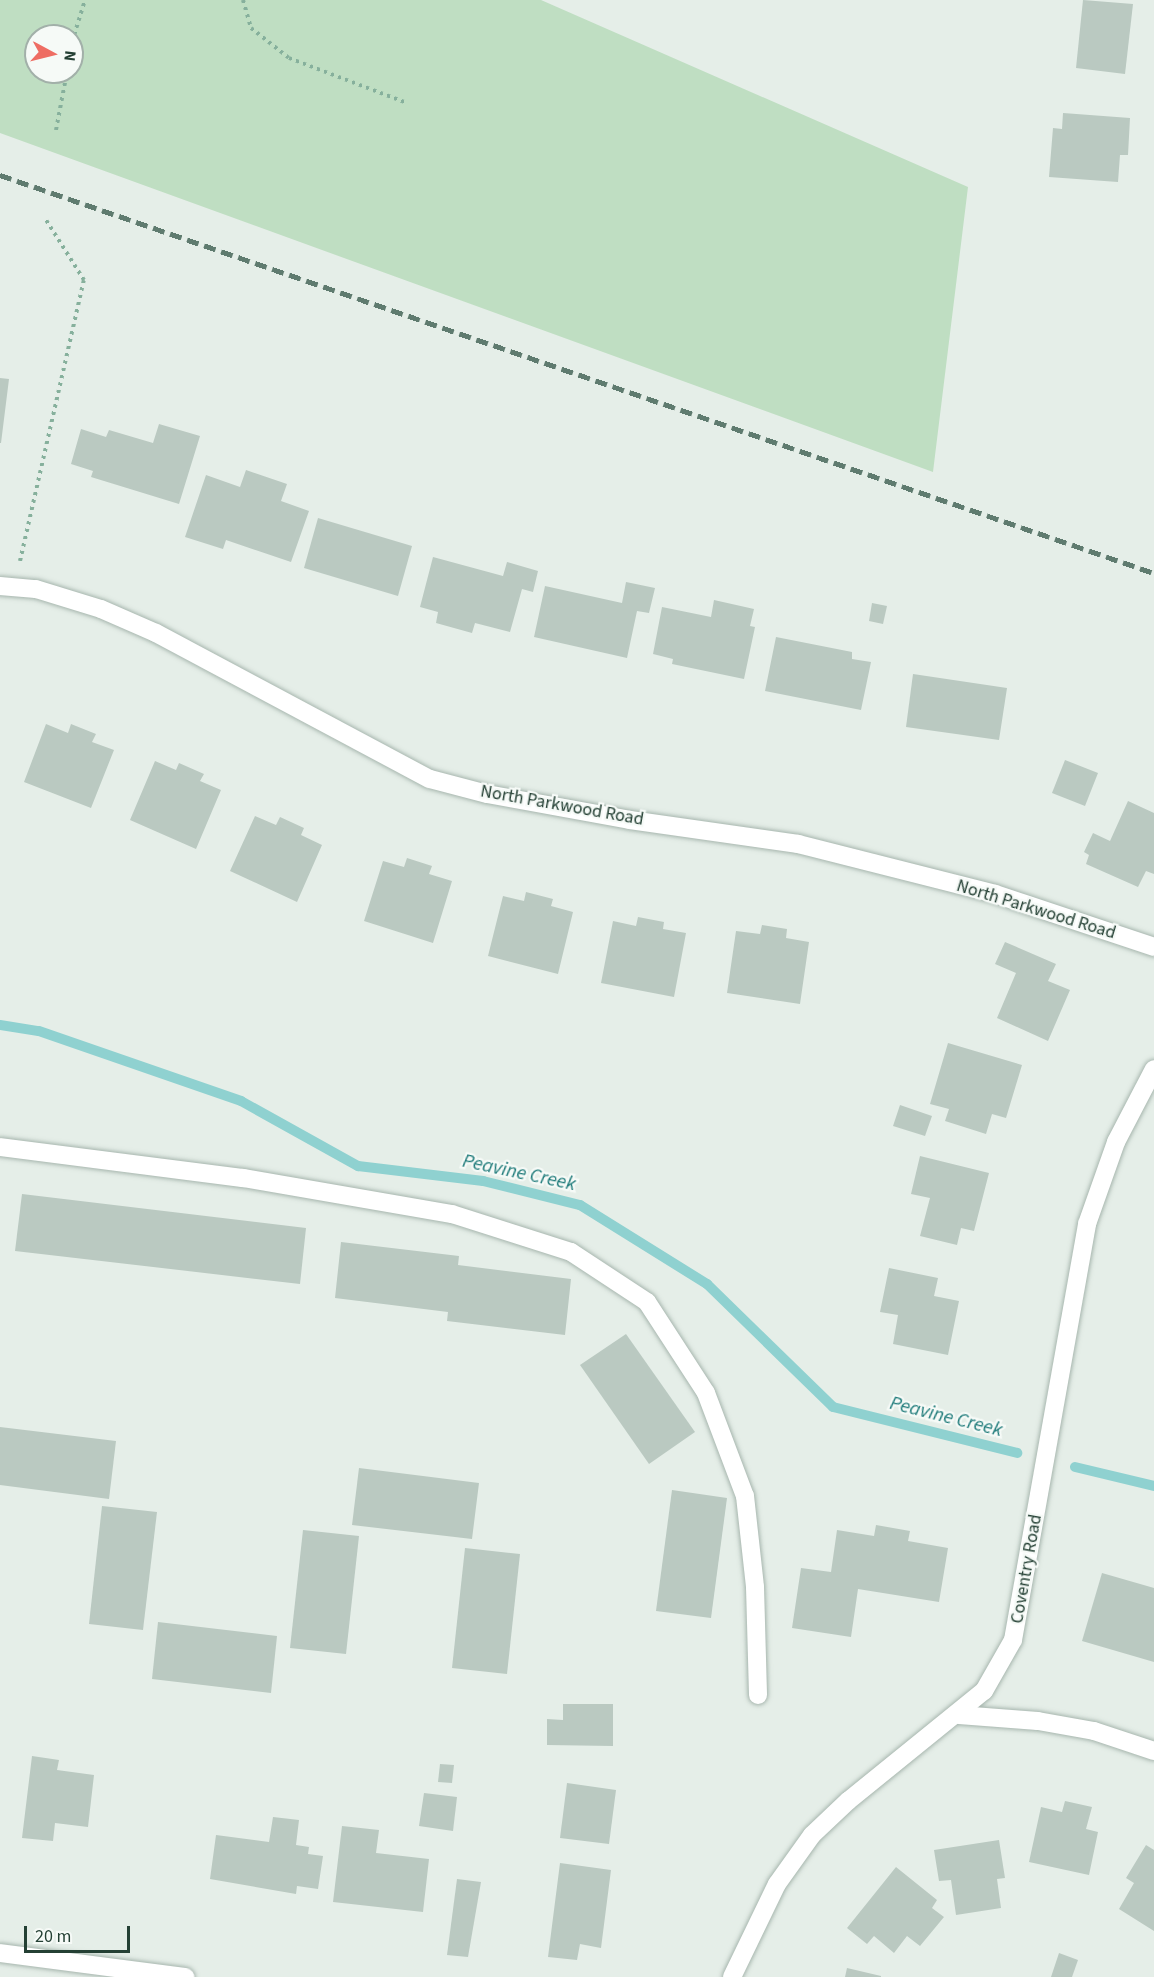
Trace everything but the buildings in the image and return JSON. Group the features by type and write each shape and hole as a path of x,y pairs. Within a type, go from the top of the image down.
{"street":[{"name":"North Parkwood Road","path":"7,586 36,589 101,609 156,633 430,778 487,794 619,818 798,844 995,894 1154,947"},
{"name":"Coventry Road","path":"732,1977 777,1884 812,1835 910,1749 959,1715 999,1671 1013,1640 1087,1224 1116,1142 1154,1069"},
{"path":"0,1148 243,1178 452,1214 571,1252 646,1302 706,1393 745,1496 755,1587 759,1695"},
{"path":"959,1715 1071,1727 1154,1751"},
{"path":"0,1953 185,1977"}],"path":[{"path":"78,24 85,0"},
{"path":"243,0 251,28 289,58 407,103"},
{"path":"56,130 65,84"},
{"path":"7,586 84,280 46,220"}],"green space":[{"path":"0,0 541,0 968,187 933,472 0,133"}],"waterway":[{"name":"Peavine Creek","path":"0,1025 39,1031 241,1101 358,1166 483,1181 580,1205 707,1284 833,1407 1017,1453"},
{"name":"Peavine Creek","path":"1075,1467 1154,1486"}],"railway":[{"path":"0,175 1154,573"}]}
